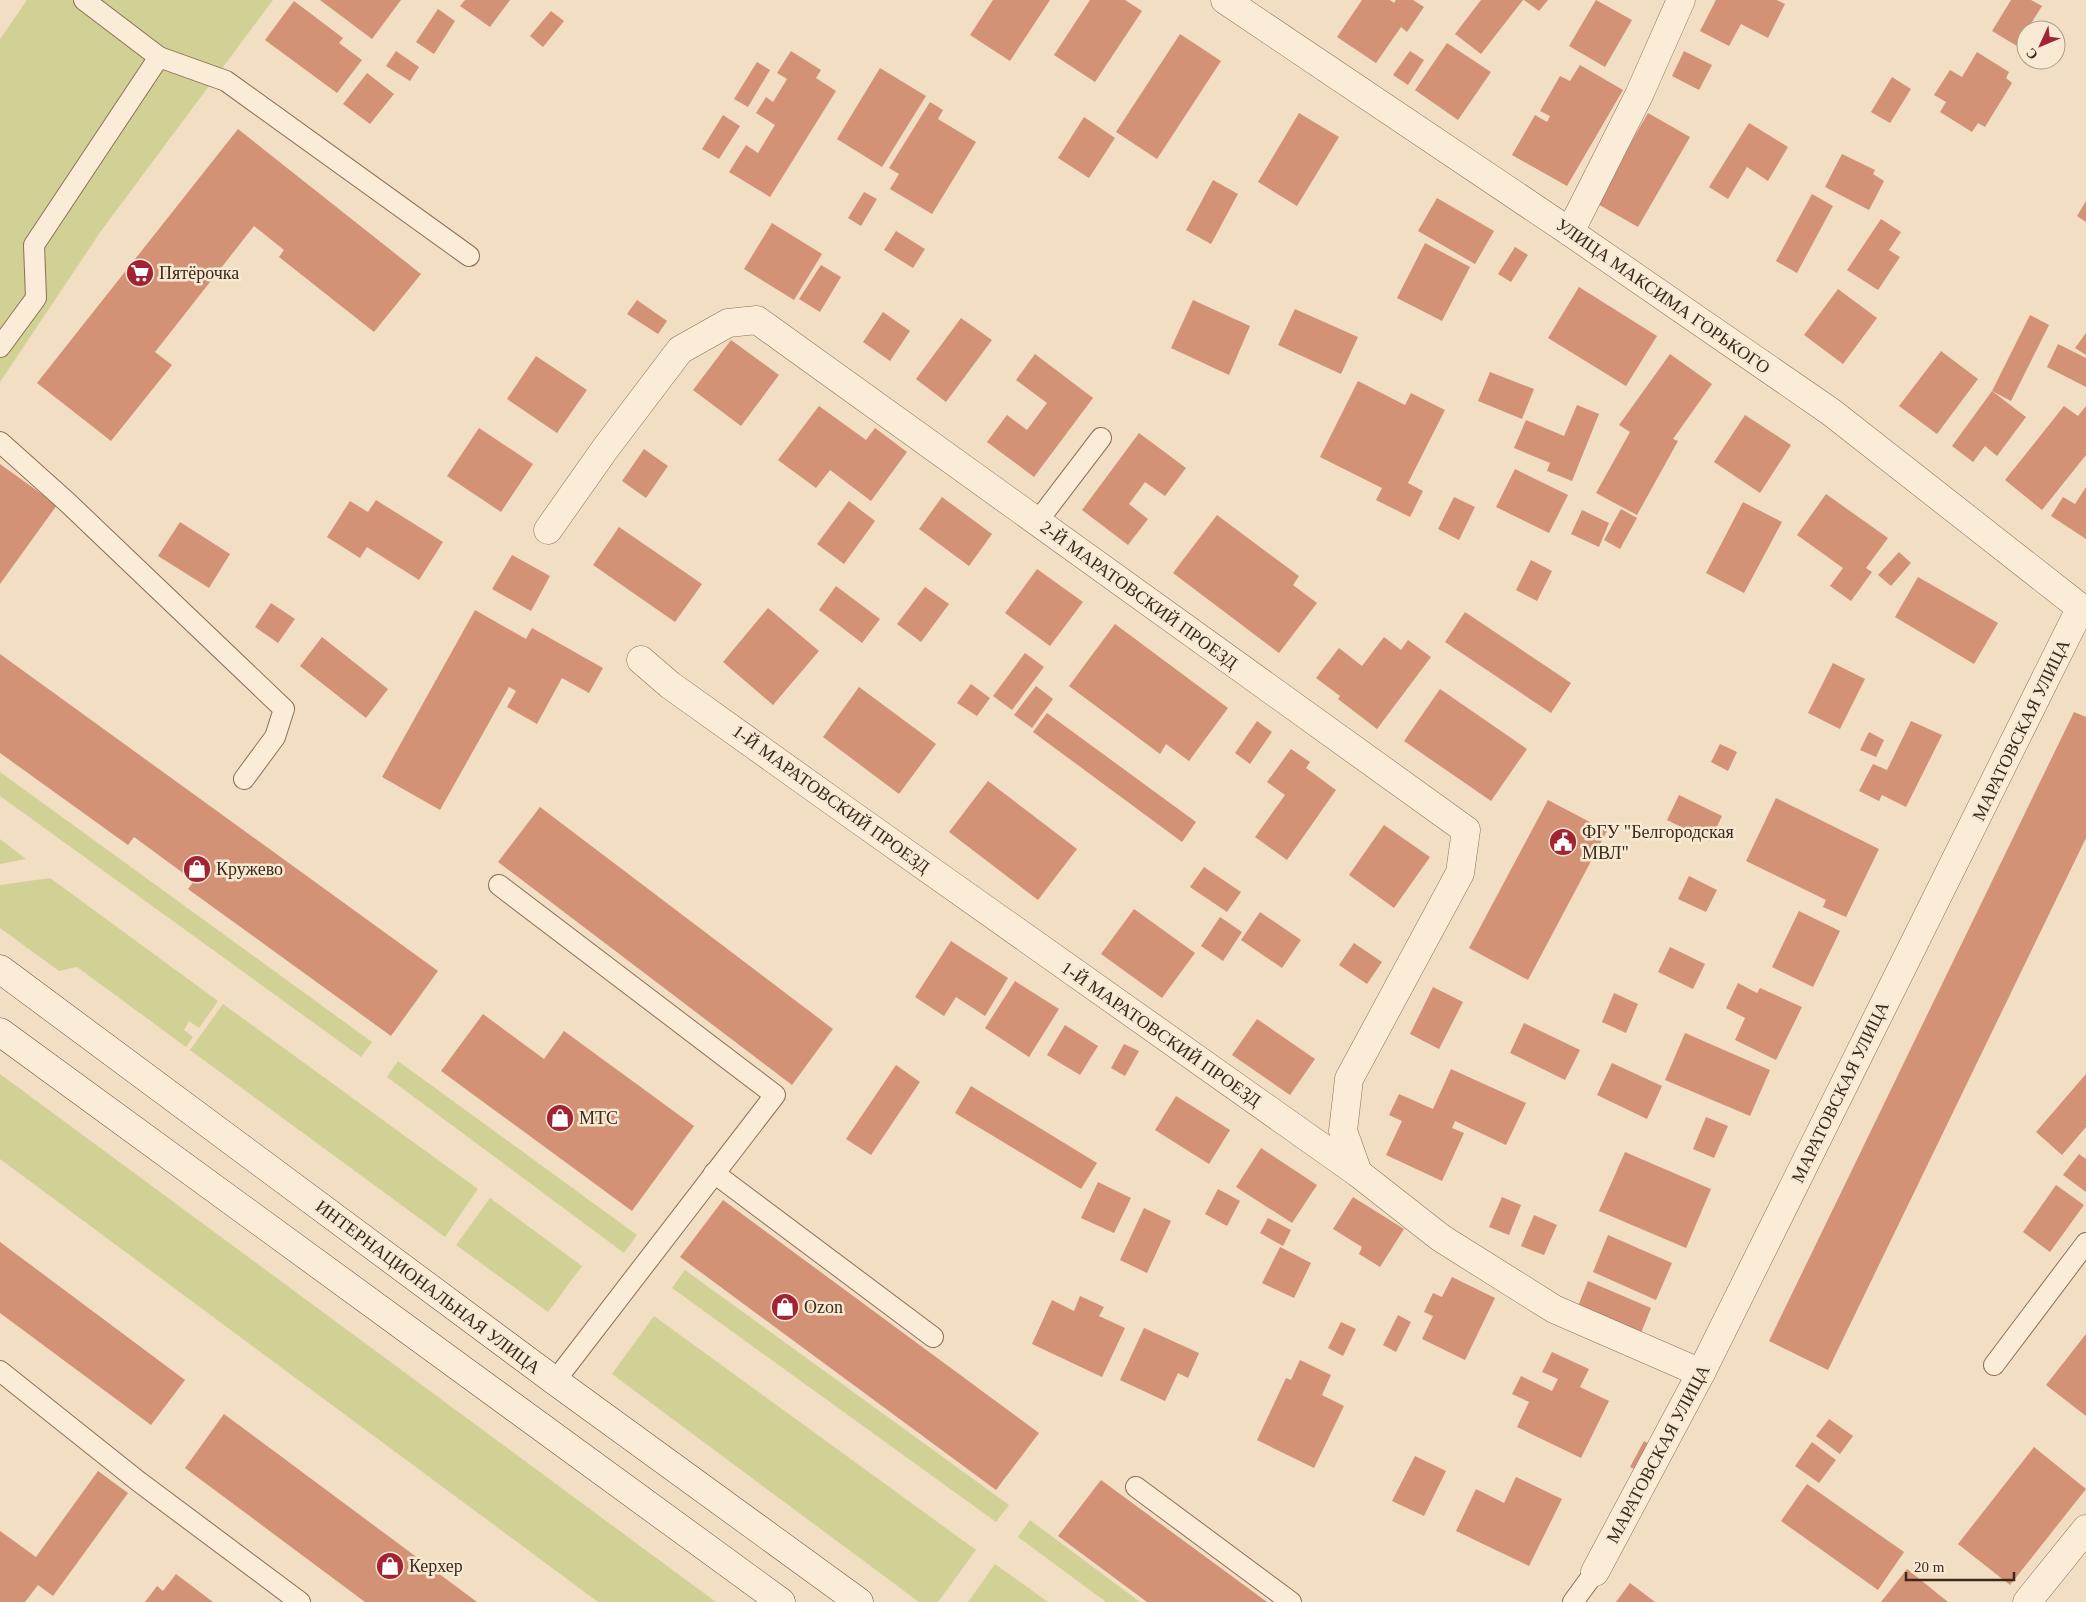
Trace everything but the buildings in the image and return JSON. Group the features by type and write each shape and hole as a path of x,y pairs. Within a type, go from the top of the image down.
{"street":[{"name":"УЛИЦА МАКСИМА ГОРЬКОГО","path":"1225,0 1570,232 1831,412 2083,611"},
{"path":"1570,232 1639,95 1680,0"},
{"name":"2-Й МАРАТОВСКИЙ ПРОЕЗД","path":"548,530 605,449 680,350 728,323 757,320 1466,830 1460,873 1349,1079 1342,1130 1358,1173"},
{"name":"МАРАТОВСКАЯ УЛИЦА","path":"1595,1572 1701,1373 2083,611"},
{"name":"1-Й МАРАТОВСКИЙ ПРОЕЗД","path":"641,660 670,684 845,810 1358,1173 1440,1238 1554,1309 1701,1373"},
{"name":"ИНТЕРНАЦИОНАЛЬНАЯ УЛИЦА","path":"0,969 555,1381 859,1602"},
{"path":"0,1032 781,1602"},
{"path":"2027,1602 2086,1529"}],"lane":[{"path":"84,0 159,57 226,81 469,256"},
{"path":"0,347 36,298 34,244 159,57"},
{"path":"1037,522 1101,438"},
{"path":"0,442 67,502 284,709 275,737 244,779"},
{"path":"499,885 775,1095 555,1381"},
{"path":"714,1173 933,1337"},
{"path":"1994,1365 2086,1243"},
{"path":"0,1371 138,1481 300,1602"},
{"path":"1136,1487 1291,1602"},
{"path":"1573,1602 1595,1572"}],"green space":[{"path":"27,0 273,0 101,231 0,382 0,39"},
{"path":"0,772 372,1042 361,1057 0,796"},
{"path":"0,839 26,859 0,864"},
{"path":"50,878 218,1001 199,1028 189,1021 184,1030 193,1037 186,1047 77,967 59,971 0,928 0,885"},
{"path":"223,1004 478,1189 445,1237 190,1050"},
{"path":"398,1061 637,1235 624,1253 387,1077"},
{"path":"0,1074 716,1602 598,1602 0,1159"},
{"path":"490,1198 582,1266 548,1312 456,1245"},
{"path":"685,1270 1009,1505 996,1522 672,1288"},
{"path":"654,1316 976,1550 938,1602 919,1602 612,1374"},
{"path":"1030,1520 1140,1602 1106,1602 1018,1537"},
{"path":"995,1564 1048,1602 968,1602"}],"place":[{"name":"Пятёрочка","path":"140,273"},
{"name":"ФГУ \"Белгородская МВЛ\"","path":"1563,842"},
{"name":"Кружево","path":"197,869"},
{"name":"МТС","path":"560,1118"},
{"name":"Ozon","path":"785,1307"},
{"name":"Керхер","path":"390,1566"}]}
